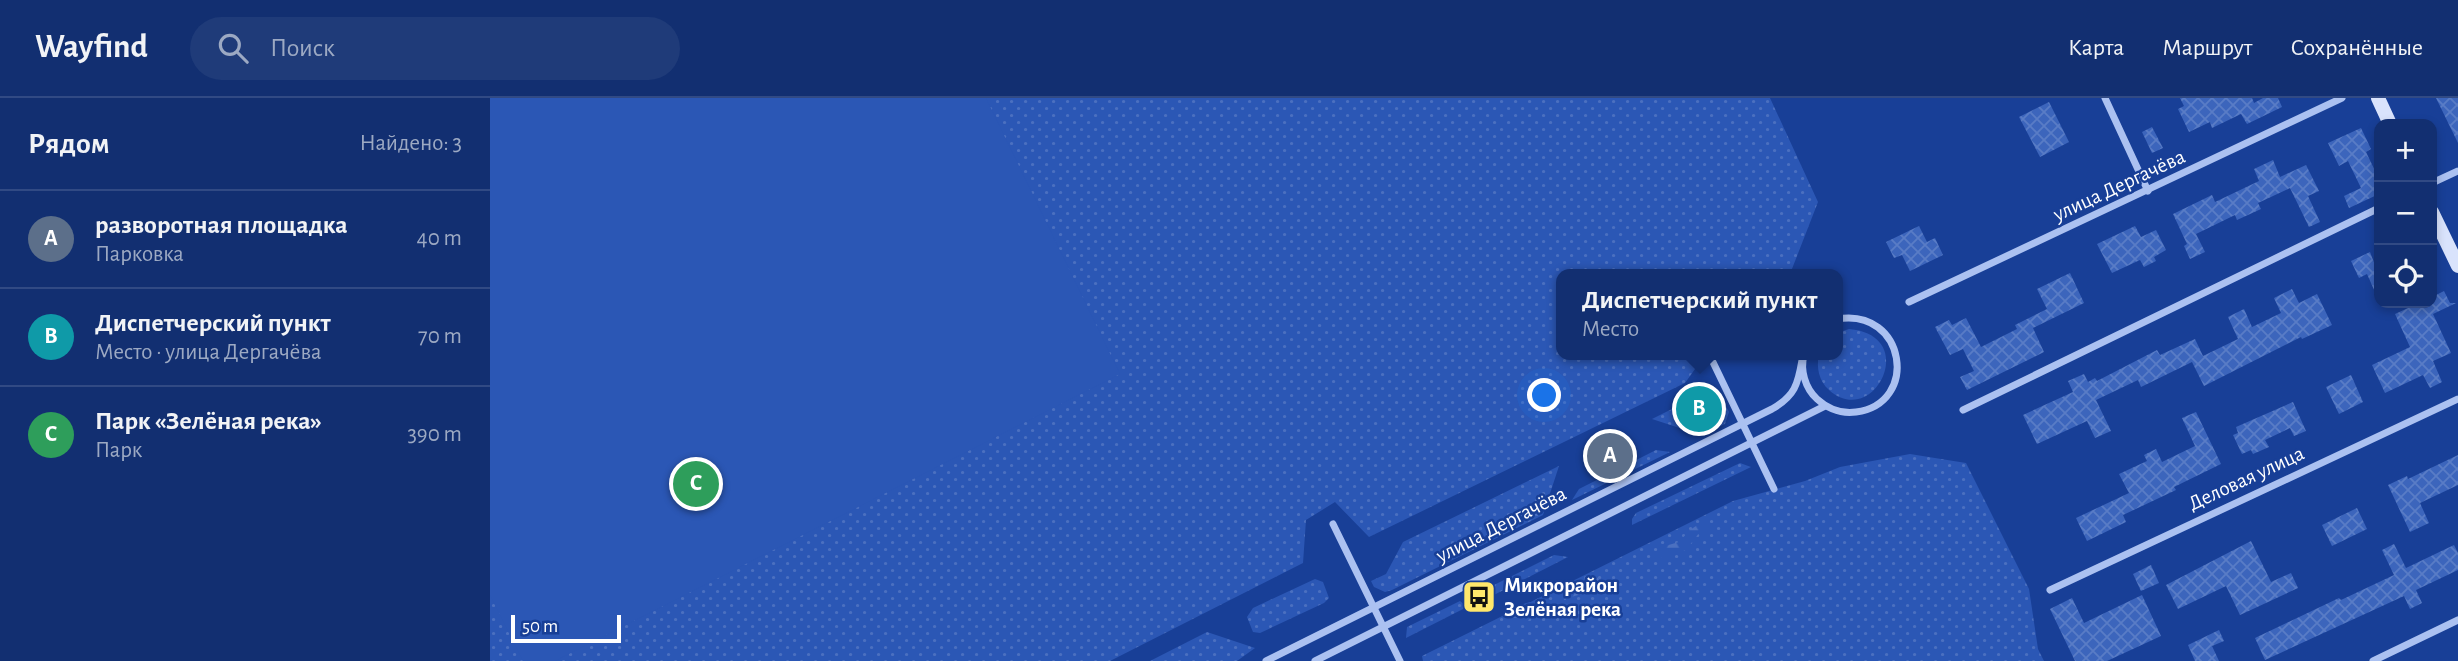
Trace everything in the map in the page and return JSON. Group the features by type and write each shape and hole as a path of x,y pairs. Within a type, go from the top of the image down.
{"street":[{"path":"2105,98 2148,191"},
{"name":"улица Дергачёва","path":"1909,302 2342,98"},
{"path":"2378,98 2388,119"},
{"path":"2434,182 2458,171"},
{"path":"1963,410 2374,210"},
{"path":"2437,222 2458,266"},
{"path":"1803,360 1802,373 1806,385 1813,396 1825,406 1849,413 1863,411 1886,397 1897,374 1895,347 1888,336 1867,320 1843,318"},
{"path":"1712,360 1774,489"},
{"name":"улица Дергачёва","path":"1266,661 1780,405 1798,384 1802,360"},
{"name":"Деловая улица","path":"2050,590 2458,399"},
{"name":"улица Дергачёва","path":"1315,661 1382,623 1825,406"},
{"path":"1334,524 1400,661"},
{"path":"2373,661 2458,620"}],"green space":[{"path":"490,98 1770,98 1818,202 1792,269 1556,269 1556,360 1701,360 1685,383 1369,537 1335,502 1306,520 1303,563 1110,661 490,661"},
{"path":"490,98 986,98 1120,374 555,661 523,661 490,595"},
{"path":"1849,329 1871,335 1883,347 1886,361 1883,377 1874,390 1861,398 1846,399 1829,390 1818,369 1818,360 1843,360 1843,331"},
{"path":"1716,387 1729,412 1725,424 1701,435 1652,419"},
{"path":"1656,450 1670,452 1572,500 1579,489"},
{"path":"1910,454 1966,463 2029,589 2038,649 2044,661 1423,661 1422,656 1733,501 1805,481 1840,467"},
{"path":"1740,463 1751,467 1632,525 1636,513"},
{"path":"1559,466 1543,515 1392,590 1385,592 1374,587 1371,581 1386,574 1403,542"},
{"path":"1702,522 1714,529 1712,534 1699,533 1686,550 1663,559 1657,555 1658,548 1679,542"},
{"path":"1554,555 1568,557 1486,599 1486,591 1490,587"},
{"path":"1594,576 1600,582 1592,591 1564,599 1557,616 1551,619 1534,615 1518,625 1510,621 1508,616 1520,605 1530,602 1545,608 1567,580 1581,584"},
{"path":"1315,579 1323,582 1329,598 1324,603 1260,633 1253,632 1247,617 1253,608"},
{"path":"1460,601 1467,607 1406,638 1407,627"},
{"path":"1207,632 1255,648 1237,661 1150,661"}],"building":[{"path":"2180,98 2252,98 2254,103 2263,98 2278,98 2282,107 2247,124 2241,114 2212,128 2210,122 2189,132 2178,109 2184,106"},
{"path":"2436,98 2458,98 2458,143"},
{"path":"2049,102 2069,142 2040,157 2019,117"},
{"path":"2152,127 2163,148 2152,153 2142,132"},
{"path":"2361,128 2371,149 2366,152 2374,169 2374,196 2349,208 2344,196 2361,188 2348,161 2339,166 2328,143"},
{"path":"2273,160 2280,177 2306,165 2319,191 2308,196 2320,222 2309,227 2290,188 2258,203 2261,209 2237,220 2235,215 2196,234 2205,252 2190,259 2184,246 2187,244 2173,214 2212,195 2215,202 2259,181 2254,169"},
{"path":"1919,226 1927,242 1935,238 1943,255 1910,271 1902,255 1894,258 1886,242"},
{"path":"2135,226 2141,237 2156,230 2166,250 2154,257 2156,261 2144,267 2140,260 2112,273 2097,244"},
{"path":"2370,252 2374,262 2374,290 2367,274 2359,278 2351,261"},
{"path":"2070,273 2084,303 2033,328 2044,352 1967,390 1960,377 1974,371 1963,349 1950,355 1935,327 1949,320 1952,325 1966,318 1981,347 2017,329 2015,325 2047,309 2037,289"},
{"path":"2292,289 2299,303 2317,294 2332,325 2302,339 2301,337 2204,386 2192,362 2141,387 2138,380 2096,400 2111,431 2095,438 2087,421 2037,444 2023,415 2073,392 2068,381 2084,374 2088,382 2095,378 2097,381 2157,350 2160,355 2195,339 2203,356 2238,339 2228,317 2244,309 2252,327 2281,313 2274,298"},
{"path":"2444,291 2450,303 2456,303 2433,314 2451,353 2433,361 2442,382 2430,388 2423,375 2385,393 2372,365 2410,347 2395,314 2408,308 2437,308 2437,294"},
{"path":"2351,375 2363,402 2339,414 2326,387"},
{"path":"1704,388 1719,418 1695,430 1680,400"},
{"path":"2293,402 2306,431 2294,436 2290,428 2265,440 2269,447 2253,454 2251,450 2242,454 2233,435 2238,433 2236,427"},
{"path":"2196,412 2221,464 2174,487 2176,490 2123,515 2126,522 2087,541 2076,518 2129,493 2119,474 2147,461 2144,455 2156,449 2162,462 2195,446 2182,418"},
{"path":"2458,455 2458,485 2420,503 2429,523 2410,532 2388,485 2407,476 2408,479"},
{"path":"2357,508 2367,529 2332,546 2322,525"},
{"path":"2251,541 2271,582 2291,573 2298,588 2240,615 2226,586 2178,609 2166,585"},
{"path":"2394,544 2406,568 2454,545 2458,553 2458,570 2416,590 2422,603 2410,609 2404,596 2265,660 2255,638 2394,575 2382,550"},
{"path":"2151,565 2159,583 2141,591 2133,574"},
{"path":"2142,595 2161,636 2107,661 2075,661 2050,609 2072,598 2084,623"},
{"path":"2219,630 2224,641 2212,646 2219,661 2195,661 2188,645"}],"place":[{"name":"Диспетчерский пункт","path":"1699,409"},
{"name":"разворотная площадка","path":"1610,456"},
{"name":"Парк «Зелёная река»","path":"696,484"},
{"name":"Микрорайон Зелёная река","path":"1479,597"}]}
